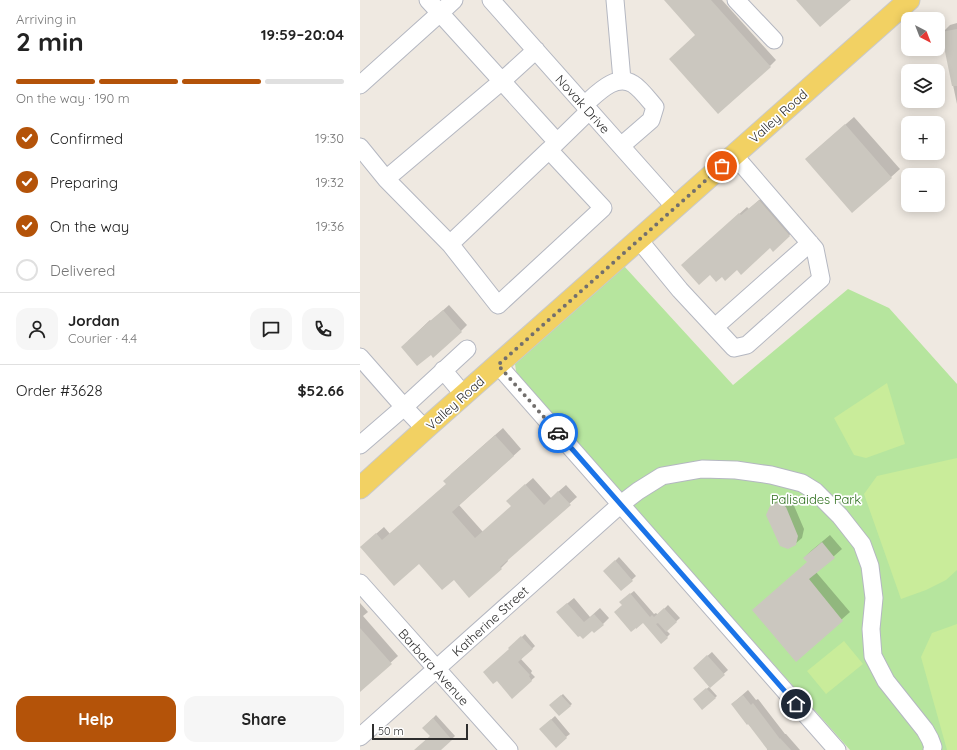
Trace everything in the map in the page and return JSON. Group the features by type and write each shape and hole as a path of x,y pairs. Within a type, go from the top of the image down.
{"main road":[{"name":"Valley Road","path":"360,488 909,0"}],"street":[{"path":"360,147 386,179 450,244 498,305 603,208 502,81 428,0"},
{"path":"360,85 454,0"},
{"name":"Novak Drive","path":"491,0 675,207"},
{"path":"615,0 622,80"},
{"path":"736,0 774,40"},
{"path":"386,179 502,81 536,50"},
{"path":"450,244 553,146 602,89 613,82 622,80 633,84 655,107 651,120 621,146"},
{"path":"639,240 680,290 734,348 747,346 821,279 815,249 734,155"},
{"path":"715,327 810,243"},
{"path":"360,444 404,407 467,349"},
{"path":"360,357 425,429"},
{"path":"498,365 837,750"},
{"path":"443,370 464,395"},
{"name":"Katherine Street","path":"360,737 621,504 662,476 702,469 736,470 771,475 802,483 815,491 840,516 862,544 870,566 874,598 871,629 873,656 886,681 925,730 933,747 932,750"},
{"name":"Barbara Avenue","path":"360,583 509,750"}],"green space":[{"name":"Palisaides Park","path":"624,266 733,385 848,289 889,308 957,384 957,750 850,750 519,378 515,364"},
{"path":"887,383 905,444 866,458 854,455 834,418"},
{"path":"957,458 957,570 946,580 926,590 901,599 864,494 877,476"},
{"path":"957,624 957,750 947,750 921,657 932,633"},
{"path":"844,641 863,664 826,694 807,671"}],"building":[{"path":"664,0 711,0 771,67 718,114 669,59 695,35"},
{"path":"796,0 851,0 820,27"},
{"path":"957,29 957,86 952,86 945,52 945,31"},
{"path":"845,124 892,178 852,213 805,159"},
{"path":"759,200 790,236 773,252 770,248 741,275 737,270 725,281 722,277 716,282 710,275 699,285 681,265 739,213 741,215"},
{"path":"443,310 462,332 433,358 431,355 417,366 401,347"},
{"path":"495,435 514,456 452,512 475,538 511,506 506,501 525,484 544,505 558,491 571,505 500,567 502,569 469,598 454,580 442,590 419,564 394,586 360,547 376,533 382,540 446,484 443,481"},
{"path":"779,502 786,507 798,536 796,545 788,549 780,546 766,515 770,506"},
{"path":"822,542 835,558 809,579 843,621 796,662 752,610 807,562 803,558"},
{"path":"615,560 633,581 621,591 603,571"},
{"path":"630,593 650,617 652,615 654,617 664,608 677,622 666,632 658,623 656,624 668,638 661,644 643,623 631,632 614,612 622,605 619,602"},
{"path":"567,603 584,622 594,614 604,625 594,633 592,631 583,639 580,636 578,637 556,612"},
{"path":"360,628 392,664 360,692"},
{"path":"521,636 533,649 518,662 530,675 529,676 532,681 512,699 497,681 493,684 483,672"},
{"path":"707,655 725,675 710,688 693,668"},
{"path":"706,688 716,698 702,710 693,699"},
{"path":"561,695 571,706 559,716 549,705"},
{"path":"743,695 751,705 753,703 780,739 791,750 767,750 731,704"},
{"path":"433,718 452,740 441,750 414,750 430,736 422,728"},
{"path":"551,719 567,738 556,748 539,729"}],"way so far":[{"path":"558,433 498,365 722,166"}],"route":[{"path":"558,433 796,704"}]}
